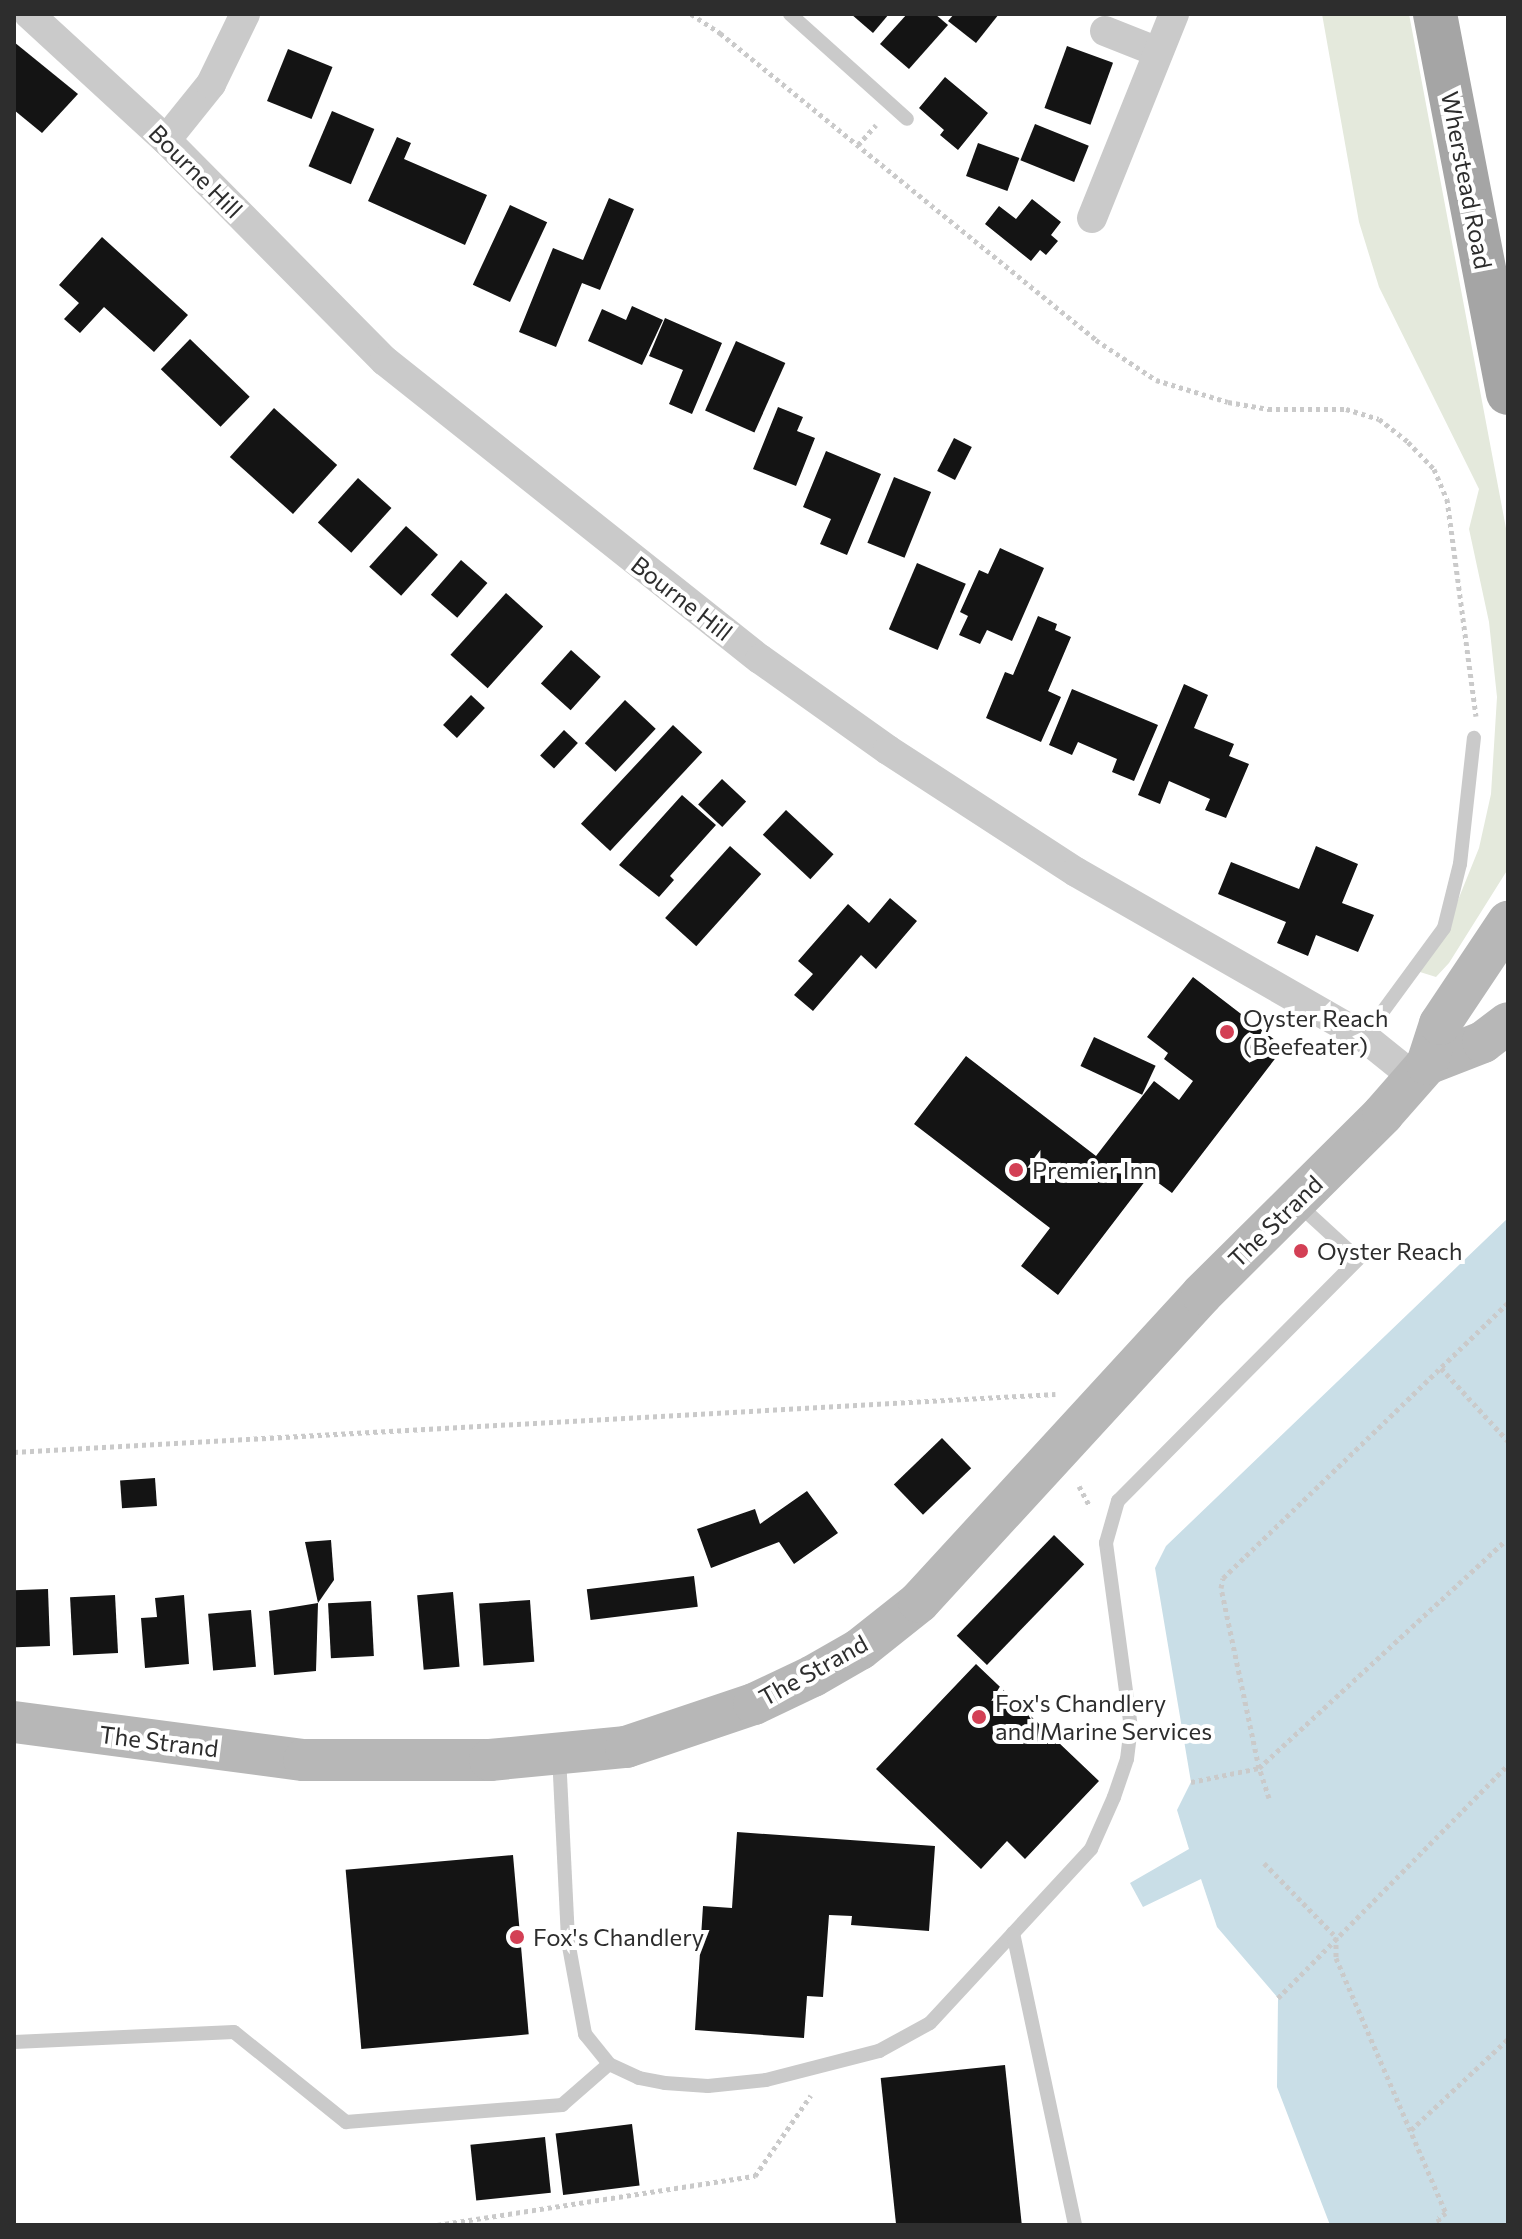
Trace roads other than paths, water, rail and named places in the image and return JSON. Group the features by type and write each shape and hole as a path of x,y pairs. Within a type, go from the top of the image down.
{"main road":[{"name":"Wherstead Road","path":"1435,14 1508,393"},
{"name":"The Strand","path":"14,1722 304,1760 490,1760 626,1747 754,1704 813,1676 860,1649 919,1602 1202,1294 1367,1132 1421,1071 1440,1024 1508,922"},
{"name":"The Strand","path":"1421,1071 1483,1042 1508,1023"}],"street":[{"name":"Bourne Hill","path":"29,14 166,140 385,361 760,659 888,750 1076,872 1421,1071"},
{"path":"166,140 211,84 245,14"},
{"path":"1092,218 1174,14"},
{"path":"1105,31 1158,52"}],"lane":[{"path":"790,14 907,119"},
{"path":"1364,1037 1444,928 1460,864 1474,738"},
{"path":"559,1754 568,1941 585,2034 609,2064 639,2078 708,2086 766,2080 879,2051 930,2023 1091,1849 1127,1759 1131,1728 1106,1543 1118,1501 1358,1259 1295,1201"},
{"path":"1013,1933 1075,2225"},
{"path":"14,2042 234,2032 346,2122 562,2105 609,2064"}],"water":[{"path":"1508,1218 1508,2225 1330,2225 1277,2087 1278,1998 1217,1927 1201,1879 1143,1907 1130,1883 1189,1849 1177,1810 1191,1782 1155,1568 1166,1546"}],"place":[{"name":"Oyster Reach (Beefeater)","path":"1227,1032"},
{"name":"Premier Inn","path":"1016,1170"},
{"name":"Oyster Reach","path":"1301,1251"},
{"name":"Fox's Chandlery and Marine Services","path":"979,1717"},
{"name":"Fox's Chandlery","path":"517,1937"}]}
